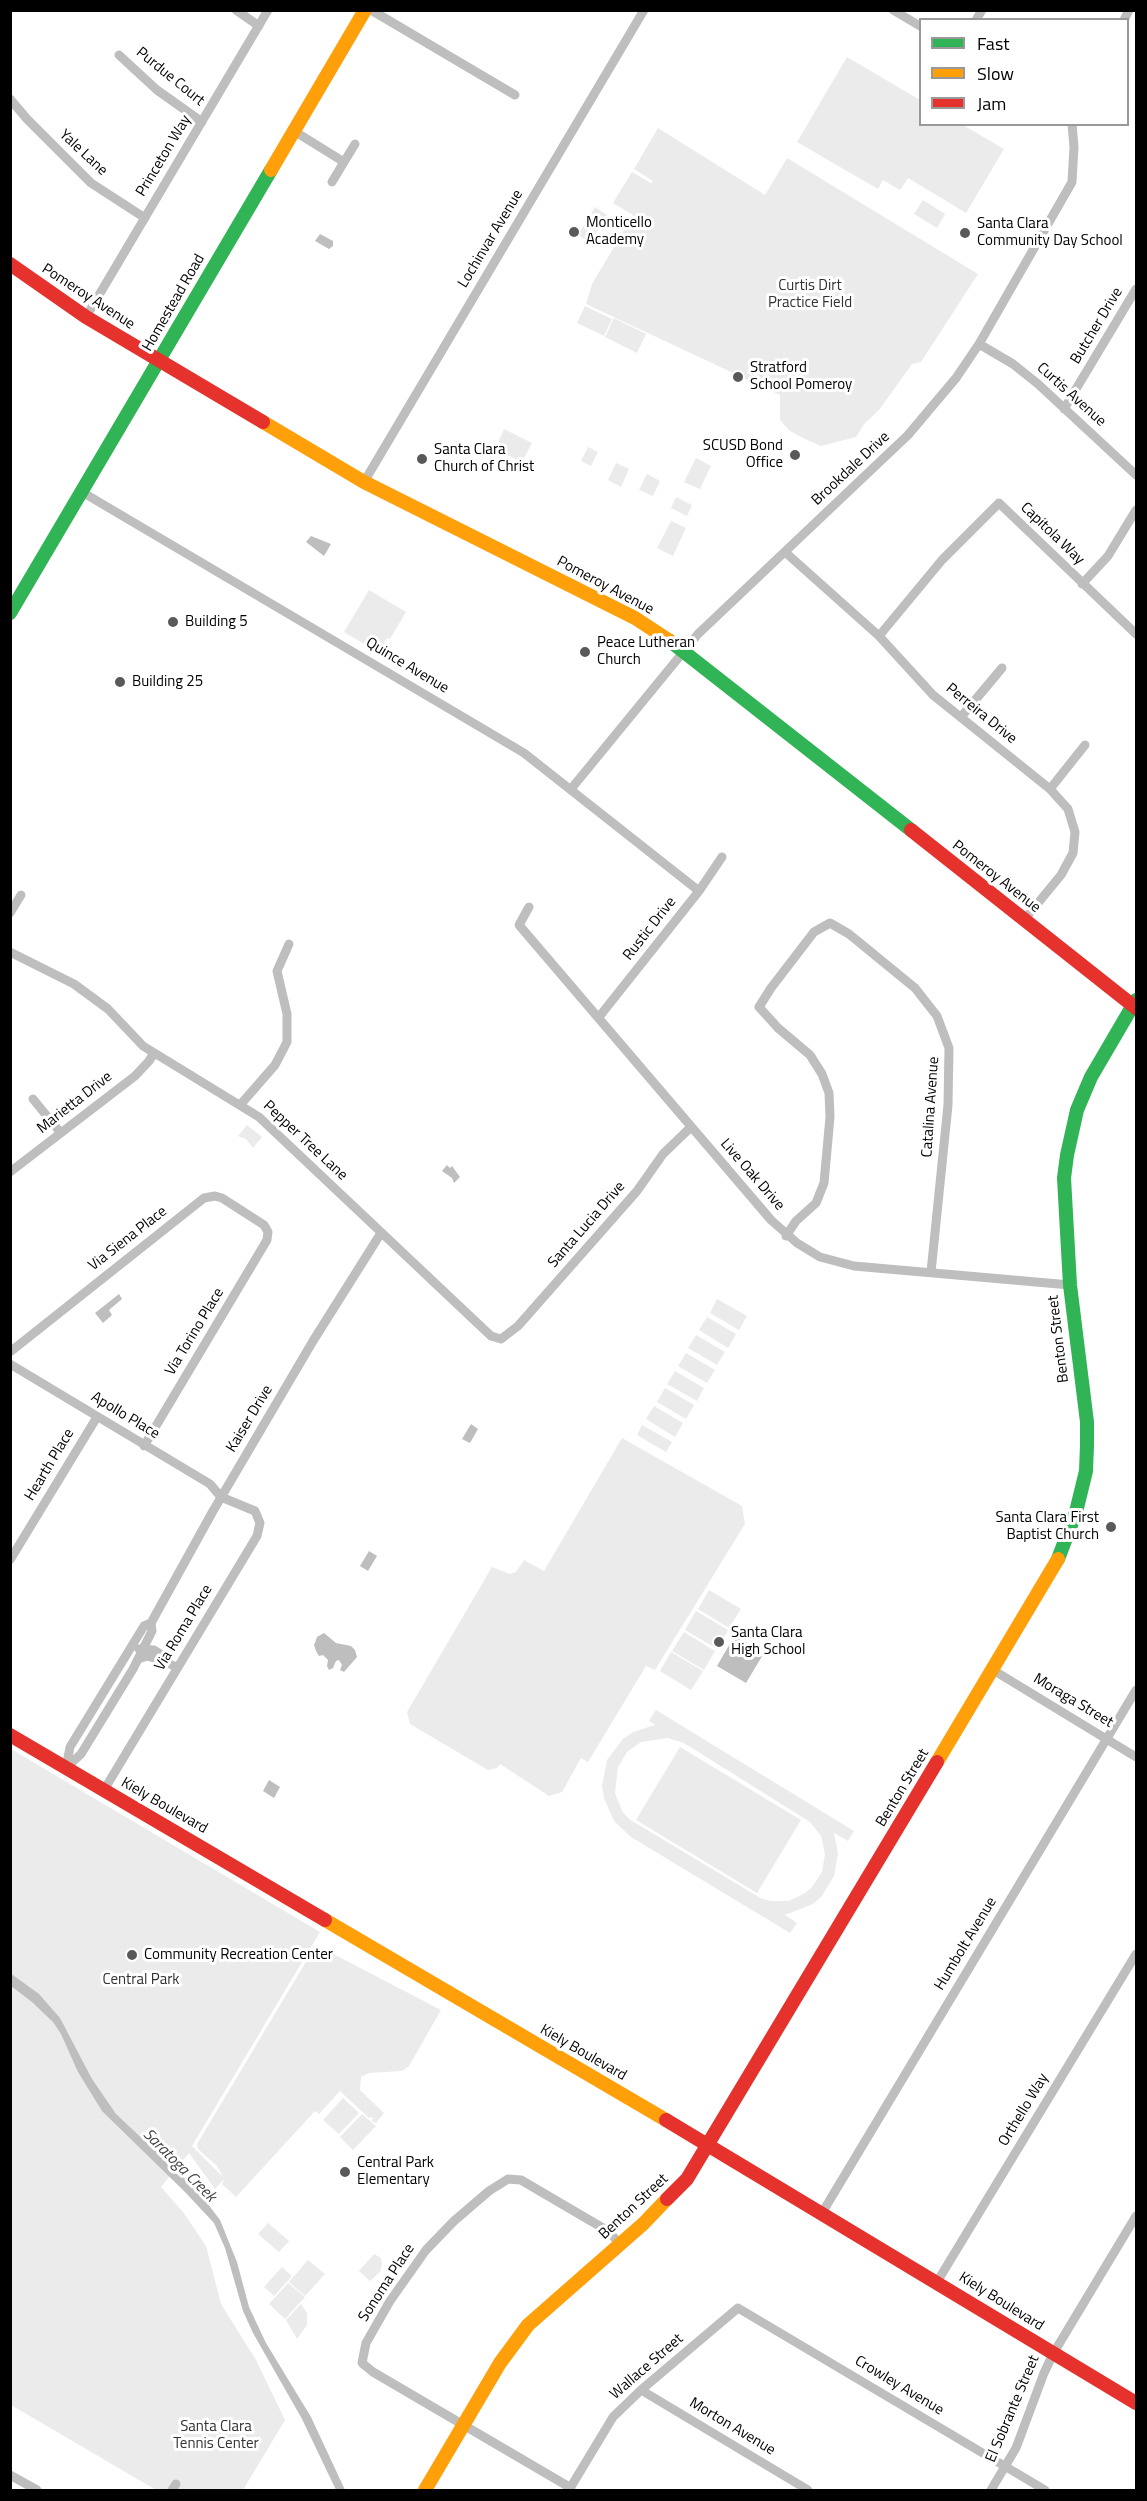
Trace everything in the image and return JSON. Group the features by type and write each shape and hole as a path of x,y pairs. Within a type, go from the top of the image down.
{"main road":[{"name":"Homestead Road","path":"13,603 82,492 365,10"},
{"name":"Pomeroy Avenue","path":"10,264 86,317 364,482 635,618 684,650 1024,920 1136,1005"},
{"name":"Benton Street","path":"425,2490 504,2358 528,2325 678,2190 709,2145 1056,1565 1075,1517 1086,1471 1087,1422 1070,1285 1064,1178 1077,1110 1091,1077 1136,1005"},
{"name":"Kiely Boulevard","path":"10,1735 709,2145 1137,2403"}],"street":[{"path":"237,10 259,26"},
{"name":"Princeton Way","path":"86,317 268,10"},
{"path":"371,10 515,94"},
{"name":"Lochinvar Avenue","path":"364,482 644,10"},
{"path":"893,10 919,25"},
{"name":"Purdue Court","path":"119,55 157,90 202,122"},
{"name":"Yale Lane","path":"10,99 91,183 145,218"},
{"name":"Brookdale Drive","path":"571,789 684,650 725,606 908,435 956,378 979,344 1072,182 1074,147 1072,126"},
{"path":"294,131 344,162"},
{"path":"332,182 355,144"},
{"name":"Butcher Drive","path":"1064,409 1137,289"},
{"name":"Curtis Avenue","path":"979,344 1013,364 1137,475"},
{"name":"Quince Avenue","path":"82,492 517,748 699,891"},
{"name":"Capitola Way","path":"879,636 942,560 999,503 1137,634"},
{"path":"1082,584 1108,556 1137,510"},
{"name":"Perreira Drive","path":"784,552 879,636 933,695 1050,789 1068,809 1075,832 1073,853 1061,875 1024,920"},
{"path":"961,717 1002,668"},
{"path":"1050,789 1085,745"},
{"name":"Rustic Drive","path":"599,1017 699,891 722,857"},
{"path":"10,913 21,895"},
{"name":"Live Oak Drive","path":"529,908 519,925 786,1236 820,1257 837,1263 1070,1285"},
{"name":"Catalina Avenue","path":"786,1236 796,1221 816,1203 824,1183 830,1117 829,1093 822,1074 810,1055 778,1028 759,1007 814,932 830,923 849,934 915,988 937,1016 949,1048 948,1105 931,1272"},
{"path":"241,1104 275,1065 287,1042 287,1014 277,971 289,944"},
{"name":"Pepper Tree Lane","path":"10,952 74,984 99,1001 141,1044 241,1104 273,1128 491,1336 501,1339"},
{"name":"Marietta Drive","path":"10,1172 135,1076 154,1053"},
{"path":"33,1099 60,1132"},
{"name":"Santa Lucia Drive","path":"501,1339 518,1326 638,1191 663,1154 691,1127"},
{"name":"Via Siena Place","path":"10,1352 204,1198 214,1196 222,1198 264,1225 268,1232"},
{"name":"Via Torino Place","path":"144,1446 267,1240 268,1232"},
{"name":"Kaiser Drive","path":"66,1768 81,1754 138,1659 152,1631 151,1623 221,1497 381,1233"},
{"name":"Apollo Place","path":"10,1364 210,1484 221,1497"},
{"name":"Hearth Place","path":"10,1560 97,1417"},
{"name":"Via Roma Place","path":"104,1790 257,1536 260,1523 255,1511 221,1497"},
{"name":"Kaiser Drive","path":"66,1768 70,1748 144,1626 151,1623"},
{"path":"130,1648 154,1650 162,1655 164,1660"},
{"path":"138,1659 147,1656 164,1660 177,1668"},
{"name":"Moraga Street","path":"993,1670 1137,1757"},
{"name":"Humbolt Avenue","path":"822,2213 1137,1690"},
{"name":"Orthello Way","path":"937,2282 1137,1954"},
{"name":"Sonoma Place","path":"570,2489 373,2372 362,2363 366,2343 390,2301 426,2250 454,2221 489,2191 508,2179 515,2179 608,2231 620,2244"},
{"name":"El Sobrante Street","path":"991,2490 1006,2467 1053,2354 1137,2216"},
{"name":"Wallace Street","path":"570,2489 613,2417 641,2390 738,2308"},
{"name":"Crowley Avenue","path":"738,2308 1045,2490"},
{"name":"Morton Avenue","path":"641,2390 808,2490"},
{"path":"10,2475 37,2490"}],"green space":[{"path":"847,57 919,99 919,126 965,126 1004,149 966,213 908,178 900,190 883,180 878,189 797,142"},
{"name":"Curtis Dirt Practice Field","path":"658,128 765,195 787,158 978,274 921,362 912,364 879,410 864,424 856,437 821,446 805,439 790,431 780,420 780,395 586,304 592,284 633,215 613,203 632,172 651,183 653,181 634,169"},
{"path":"923,200 945,214 937,228 914,214"},
{"path":"595,207 607,215 590,243 578,235"},
{"path":"585,306 612,319 604,336 577,323"},
{"path":"614,318 646,334 637,353 605,337"},
{"path":"504,429 532,443 522,462 495,449"},
{"path":"588,447 598,452 591,466 581,461"},
{"path":"696,458 711,466 700,489 684,482"},
{"path":"616,463 629,469 621,487 608,480"},
{"path":"647,474 660,481 653,496 639,490"},
{"path":"676,497 692,505 687,516 671,508"},
{"path":"671,521 686,528 673,556 657,548"},
{"path":"369,590 406,612 390,639 387,638 381,648 384,650 381,654 344,632"},
{"path":"247,1125 262,1137 253,1148 246,1139 238,1136"},
{"path":"717,1299 747,1316 739,1330 710,1313"},
{"path":"707,1317 736,1334 728,1348 699,1330"},
{"path":"696,1335 725,1352 717,1365 688,1348"},
{"path":"686,1353 715,1370 707,1383 678,1366"},
{"path":"675,1371 704,1388 697,1401 667,1384"},
{"path":"665,1388 694,1405 686,1419 657,1402"},
{"path":"654,1406 683,1423 675,1437 646,1419"},
{"path":"642,1425 672,1442 666,1452 637,1435"},
{"path":"622,1438 742,1506 745,1524 655,1670 646,1666 588,1762 581,1758 562,1792 549,1796 500,1764 497,1768 488,1770 410,1724 407,1712 492,1567 510,1574 516,1572 524,1560 544,1571"},
{"path":"709,1590 741,1609 729,1628 698,1609"},
{"path":"696,1611 728,1630 717,1649 685,1630"},
{"path":"684,1632 715,1651 704,1670 672,1651"},
{"path":"671,1652 703,1671 691,1690 660,1671"},
{"path":"656,1710 854,1831 848,1841 834,1833 838,1853 834,1876 822,1896 813,1904 785,1915 797,1923 790,1933 631,1837 614,1821 604,1798 602,1786 607,1760 623,1739 633,1732 655,1725 649,1721","holes":["668,1738 684,1743 810,1822 821,1836 825,1854 822,1872 805,1893 789,1901 762,1899 629,1819 622,1811 615,1793 618,1767 627,1752 641,1742"]},
{"path":"680,1747 801,1820 757,1893 636,1820"},
{"name":"Central Park","path":"11,1749 320,1932 192,2146 223,2177 217,2166 198,2149 197,2144 316,1945 441,2010 409,2066 402,2071 369,2073 361,2077 360,2090 384,2113 376,2123 372,2121 373,2117 369,2118 340,2091 319,2114 315,2111 236,2197 222,2184 225,2178 215,2189 189,2153 161,2187 183,2212 206,2246 221,2304 256,2360 285,2420 243,2490 156,2490 11,2405"},
{"path":"343,2098 359,2113 339,2134 323,2120"},
{"path":"362,2114 376,2126 353,2150 340,2137"},
{"path":"268,2223 289,2241 279,2252 258,2234"},
{"path":"374,2254 381,2258 382,2264 380,2272 370,2281 359,2271"},
{"path":"308,2260 325,2274 305,2296 289,2282"},
{"path":"282,2267 292,2276 274,2296 264,2287"},
{"path":"288,2283 305,2297 285,2319 269,2304"},
{"path":"301,2304 307,2313 307,2325 297,2339 286,2320"}],"shaded area":[{"path":"320,234 333,241 333,246 329,249 315,241"},
{"path":"311,536 331,544 324,556 306,542"},
{"path":"447,1165 450,1168 452,1166 460,1177 454,1183 452,1178 442,1171"},
{"path":"119,1294 122,1299 109,1310 112,1315 103,1323 95,1313"},
{"path":"471,1424 478,1429 470,1443 462,1439"},
{"path":"369,1551 377,1556 368,1571 360,1566"},
{"path":"324,1633 336,1643 351,1646 355,1650 357,1657 344,1672 340,1670 342,1665 339,1660 329,1670 328,1660 323,1655 319,1656 316,1651 314,1645 317,1637"},
{"path":"735,1635 764,1653 746,1683 717,1666"},
{"path":"269,1780 280,1787 274,1798 263,1791"},
{"path":"10,1973 39,1994 60,2018 92,2079 116,2114 198,2191 220,2220 237,2262 249,2307 266,2343 311,2417 345,2490 336,2490 302,2419 253,2333 243,2311 225,2248 214,2223 102,2111 78,2072 53,2022 11,1986"}],"traffic: fast":[{"path":"10,613 271,170"},
{"path":"670,641 911,830"},
{"path":"1058,1559 1076,1512 1086,1471 1087,1445 1087,1422 1070,1285 1064,1178 1067,1155 1077,1110 1091,1077 1136,1000"}],"traffic: slow":[{"path":"271,170 365,10"},
{"path":"263,422 364,482 635,618 670,641"},
{"path":"937,1762 1058,1559"},
{"path":"325,1920 666,2120"},
{"path":"425,2490 500,2363 528,2325 643,2224 667,2199"}],"traffic: jam":[{"path":"10,264 86,317 263,422"},
{"path":"911,830 1136,1008"},
{"path":"10,1735 325,1920"},
{"path":"667,2199 687,2179 937,1762"},
{"path":"666,2120 1136,2403"}],"place":[{"name":"Monticello Academy","path":"574,232"},
{"name":"Santa Clara Community Day School","path":"965,233"},
{"name":"Stratford School Pomeroy","path":"738,377"},
{"name":"SCUSD Bond Office","path":"795,455"},
{"name":"Santa Clara Church of Christ","path":"422,459"},
{"name":"Building 5","path":"173,622"},
{"name":"Peace Lutheran Church","path":"585,652"},
{"name":"Building 25","path":"120,682"},
{"name":"Santa Clara First Baptist Church","path":"1111,1527"},
{"name":"Santa Clara High School","path":"719,1642"},
{"name":"Community Recreation Center","path":"132,1955"},
{"name":"Central Park Elementary","path":"345,2172"}],"water label":[{"name":"Saratoga Creek","path":"179,2166"}],"park label":[{"name":"Santa Clara Tennis Center","path":"216,2436"}]}
